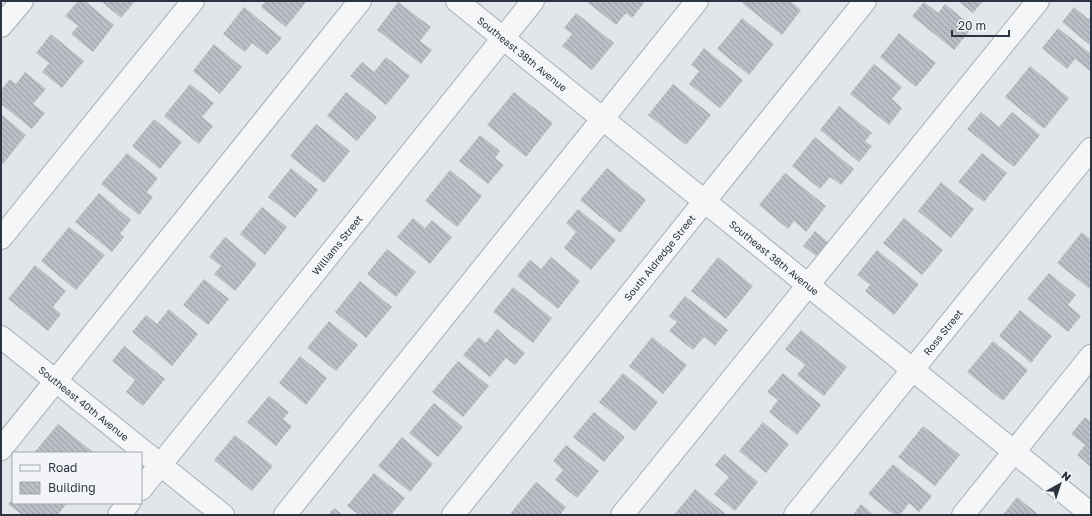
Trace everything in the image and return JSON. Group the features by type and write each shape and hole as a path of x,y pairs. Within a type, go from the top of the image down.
{"street":[{"path":"1,26 22,1"},
{"path":"1,238 193,1"},
{"path":"1,449 360,1"},
{"name":"Southeast 38th Avenue","path":"457,1 1091,514"},
{"name":"Williams Street","path":"142,488 533,1"},
{"path":"284,515 697,1"},
{"name":"South Aldredge Street","path":"453,515 865,1"},
{"path":"622,515 1038,1"},
{"name":"Ross Street","path":"795,515 1091,149"},
{"name":"Southeast 40th Avenue","path":"1,337 223,515"},
{"path":"963,515 1091,356"},
{"path":"120,515 128,504"}],"building":[{"path":"78,1 85,1 114,25 93,52 71,34 78,26 65,16"},
{"path":"101,1 135,1 121,18"},
{"path":"265,1 307,1 286,27 261,7"},
{"path":"642,1 644,3 632,18 626,13 616,25 587,2"},
{"path":"744,1 790,1 801,10 782,35 742,3"},
{"path":"958,1 983,1 973,13"},
{"path":"398,2 431,27 420,41 432,50 421,64 377,30"},
{"path":"924,2 938,13 945,4 973,27 954,50 912,16"},
{"path":"244,7 282,38 267,55 252,43 245,52 223,34"},
{"path":"1074,7 1088,19 1091,16 1091,46 1062,22"},
{"path":"576,13 614,43 592,70 562,46 572,34 564,28"},
{"path":"742,18 774,44 749,75 717,49"},
{"path":"1058,28 1091,54 1090,71 1075,59 1067,69 1042,48"},
{"path":"899,33 936,63 916,87 880,57"},
{"path":"51,34 84,61 62,88 42,72 49,63 36,53"},
{"path":"214,44 242,67 220,94 193,71"},
{"path":"704,48 743,80 720,108 689,84 699,71 691,65"},
{"path":"386,57 410,76 386,105 350,76 362,62 374,72"},
{"path":"874,64 902,87 892,99 902,108 889,125 850,94"},
{"path":"1030,66 1069,98 1044,129 1005,97"},
{"path":"25,72 46,89 33,104 45,113 32,129 1,104 1,90 10,79 16,84"},
{"path":"190,84 214,103 202,117 213,126 199,144 164,116"},
{"path":"673,84 711,115 686,145 648,115"},
{"path":"346,92 377,117 357,141 327,116"},
{"path":"514,92 553,123 526,157 487,125"},
{"path":"839,106 872,133 865,141 872,146 859,162 820,130"},
{"path":"981,112 999,127 1012,112 1040,135 1014,167 967,129"},
{"path":"1,114 26,135 3,164 1,162"},
{"path":"154,119 182,142 160,169 132,146"},
{"path":"316,124 350,151 324,183 290,156"},
{"path":"480,135 500,151 495,158 504,165 488,184 459,161"},
{"path":"815,137 854,169 841,185 830,177 820,189 792,166"},
{"path":"127,153 158,178 147,192 153,197 139,215 101,184"},
{"path":"982,153 1007,173 984,202 958,182"},
{"path":"291,168 318,190 295,218 268,197"},
{"path":"607,168 646,200 620,233 580,200"},
{"path":"450,170 482,196 457,227 425,201"},
{"path":"785,173 826,206 806,232 794,221 788,229 759,205"},
{"path":"941,182 974,209 951,238 918,211"},
{"path":"99,193 131,220 120,234 124,237 112,252 75,222"},
{"path":"262,207 287,227 265,255 240,234"},
{"path":"578,209 616,240 591,270 564,248 576,232 566,223"},
{"path":"413,218 425,228 432,220 452,237 430,264 397,237"},
{"path":"904,218 943,250 922,275 883,243"},
{"path":"69,227 105,255 76,290 41,261"},
{"path":"815,231 828,242 816,256 803,246"},
{"path":"1082,232 1091,240 1091,290 1057,263"},
{"path":"225,237 257,264 235,291 214,274 221,266 209,257"},
{"path":"387,249 416,272 396,297 367,274"},
{"path":"877,250 919,284 894,315 865,291 870,285 857,275"},
{"path":"551,257 580,281 558,309 517,276 530,260 541,269"},
{"path":"718,257 753,286 726,319 691,291"},
{"path":"35,265 66,291 53,307 61,314 48,331 8,299"},
{"path":"1049,273 1076,295 1068,305 1081,316 1068,332 1027,299"},
{"path":"204,279 229,299 208,325 183,305"},
{"path":"360,281 392,307 366,338 335,312"},
{"path":"513,287 552,318 533,343 493,312"},
{"path":"685,296 728,330 715,346 704,337 693,350 669,331 677,322 669,316"},
{"path":"169,309 198,334 172,366 132,332 146,315 157,324"},
{"path":"1020,310 1052,336 1031,363 999,336"},
{"path":"329,321 358,345 336,371 307,348"},
{"path":"497,329 525,353 515,365 506,358 490,377 463,355 479,337 486,343"},
{"path":"801,330 847,367 824,396 797,375 805,365 785,349"},
{"path":"652,337 687,365 663,394 629,366"},
{"path":"993,341 1028,370 1003,401 967,372"},
{"path":"124,346 165,379 143,406 126,392 135,380 112,361"},
{"path":"300,356 327,378 306,405 279,383"},
{"path":"458,361 489,386 463,417 432,392"},
{"path":"623,373 658,402 635,431 599,402"},
{"path":"783,373 821,405 797,435 769,412 778,400 767,392"},
{"path":"269,396 289,412 283,419 292,426 276,446 247,422"},
{"path":"434,403 463,427 438,457 409,433"},
{"path":"594,412 625,437 604,462 573,437"},
{"path":"1085,417 1091,422 1091,467 1077,455 1085,445 1071,434"},
{"path":"763,422 789,444 766,473 739,451"},
{"path":"58,424 93,452 35,452"},
{"path":"923,426 960,455 935,486 898,457"},
{"path":"235,435 273,466 252,491 214,460"},
{"path":"402,437 433,464 410,492 378,466"},
{"path":"566,445 599,471 577,498 555,480 563,470 553,461"},
{"path":"724,454 758,482 735,511 714,494 729,477 715,465"},
{"path":"893,464 932,496 919,512 909,503 900,515 894,515 868,494"},
{"path":"374,473 405,498 391,515 359,515 347,506"},
{"path":"536,482 566,507 560,515 510,514"},
{"path":"695,489 727,515 674,515"},
{"path":"1017,497 1039,515 1003,515"},
{"path":"12,500 12,504 66,504 58,515 22,515 8,504"},
{"path":"861,504 874,515 853,515"},
{"path":"334,508 343,515 328,515"}]}
